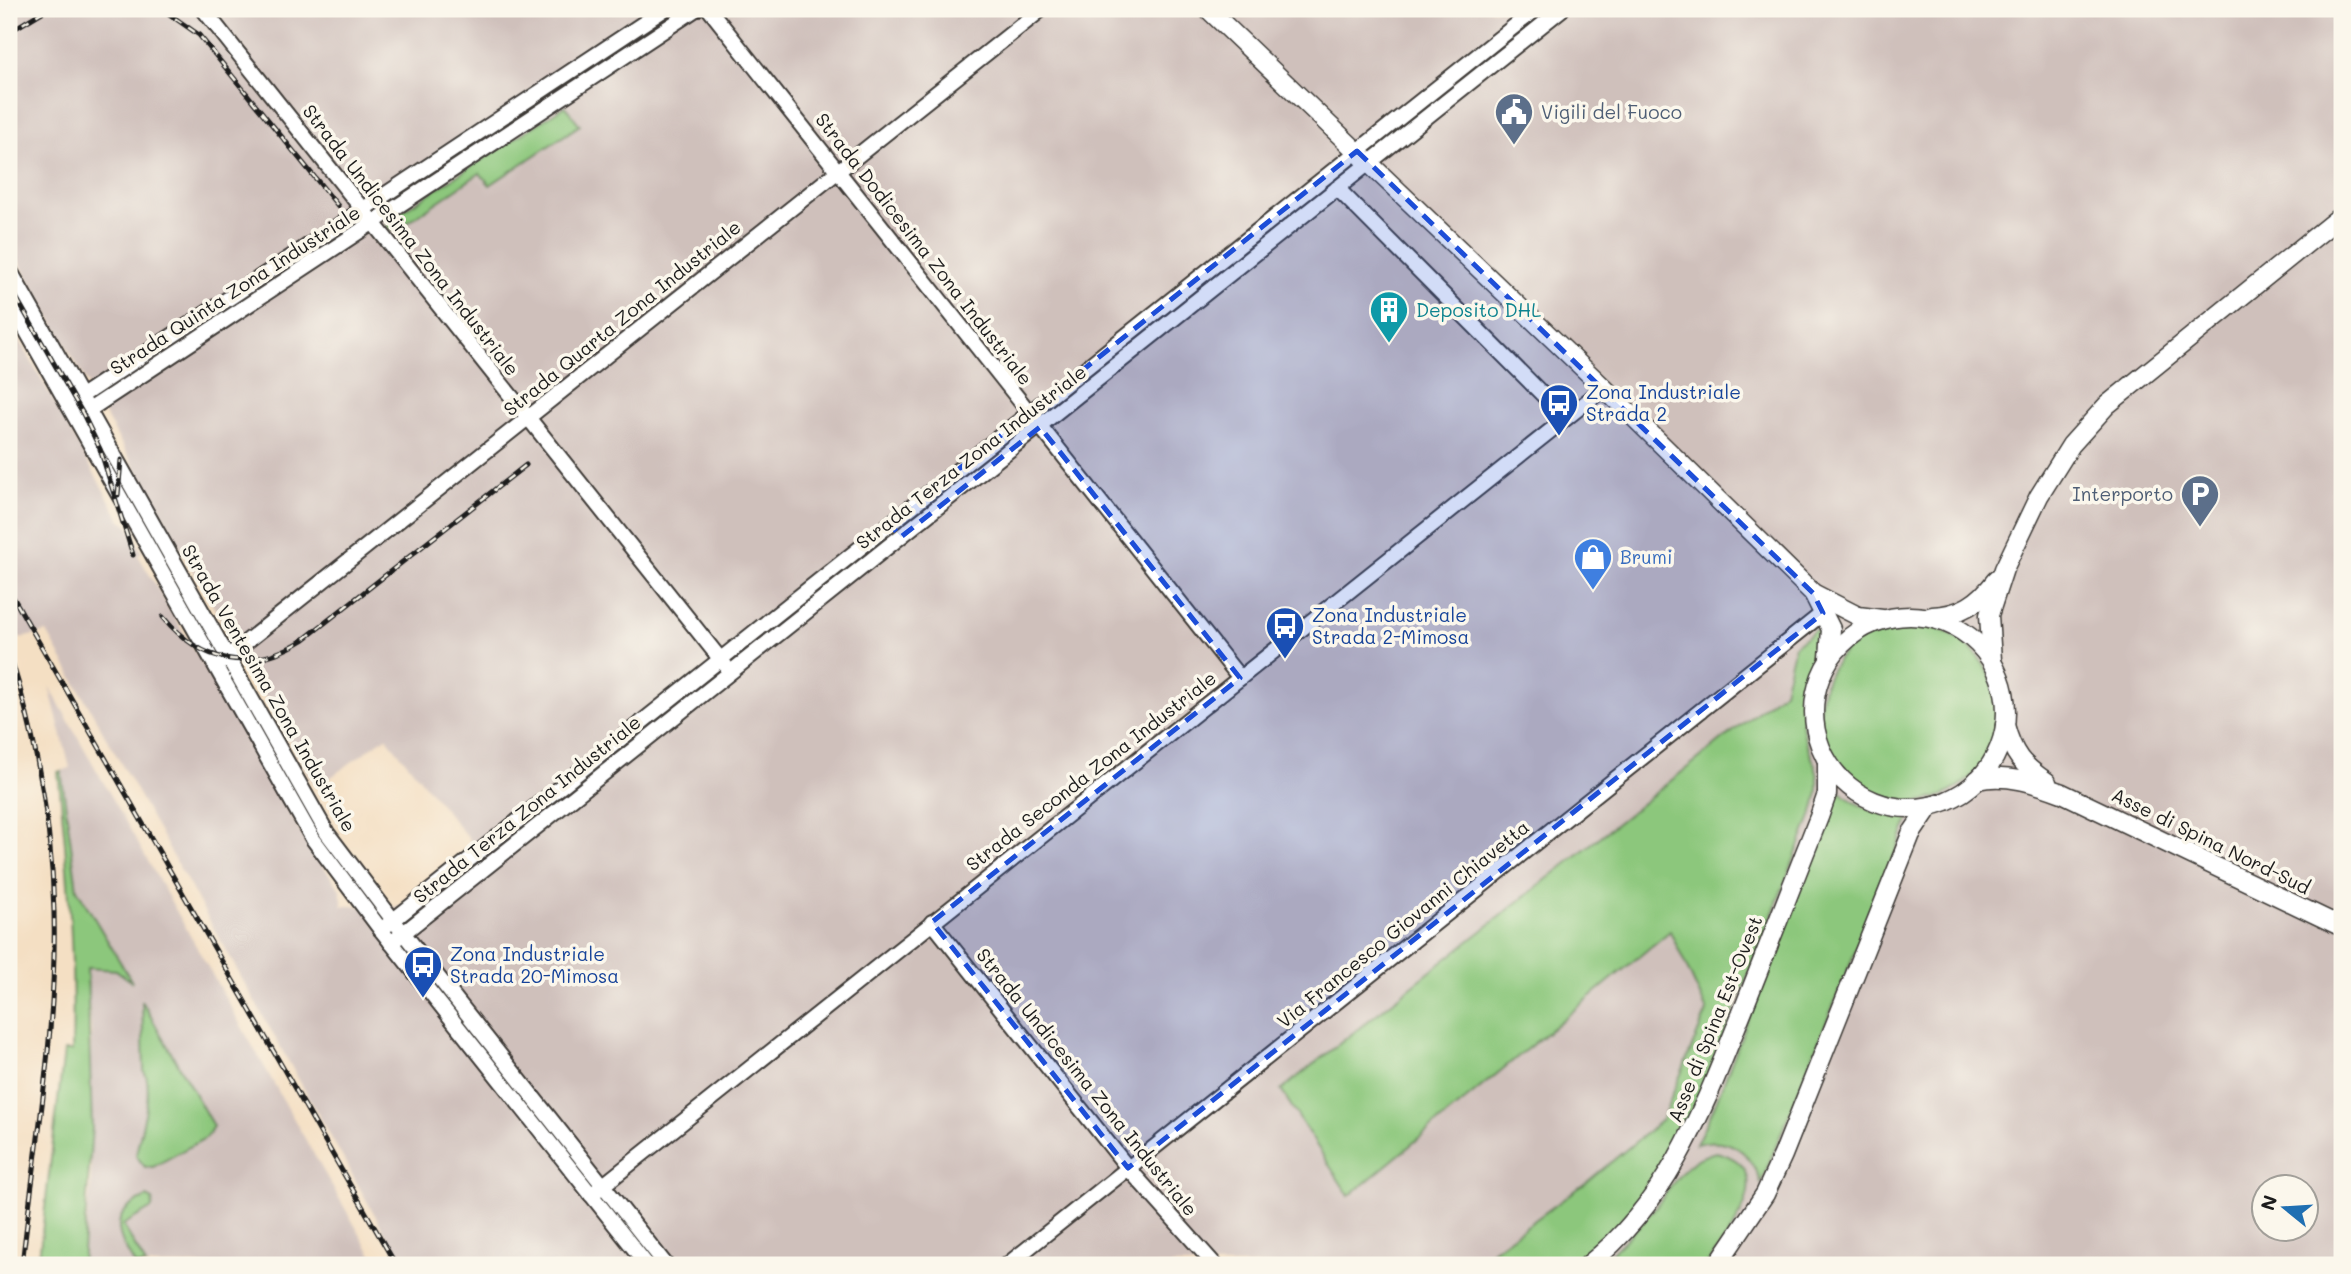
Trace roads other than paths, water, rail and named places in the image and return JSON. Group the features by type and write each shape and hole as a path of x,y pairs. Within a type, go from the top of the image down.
{"main road":[{"path":"1208,9 1604,388 1813,593 1858,616 1882,620"},
{"path":"2062,793 2023,766 2010,745 2005,725 2005,697 1993,663 1988,628 2004,569 2039,496 2071,445 2107,405 2342,215"},
{"path":"1829,660 1849,637 1882,620 1904,615 1947,616 1968,608 1983,597 2004,569"},
{"path":"1813,593 1831,629 1833,641 1829,660 1819,681 1814,710 1818,740 1826,761 1846,784 1871,800 1900,808 1930,806 1959,794 1977,780 1995,755 2005,725"},
{"path":"1926,617 1948,623 1968,635 1993,663"},
{"name":"Asse di Spina Est-Ovest","path":"1588,1265 1643,1211 1662,1185 1695,1127 1819,817 1828,786 1826,761"},
{"path":"1977,780 2002,778 2029,782 2062,793"},
{"name":"Asse di Spina Nord-Sud","path":"2062,793 2342,927"},
{"path":"1717,1265 1765,1194 1783,1155 1910,834 1930,806"}],"street":[{"name":"Strada Undicesima Zona Industriale","path":"203,9 730,671"},
{"name":"Strada Quinta Zona Industriale","path":"74,401 665,9"},
{"name":"Strada Quinta Zona Industriale","path":"82,414 696,9"},
{"name":"Strada Dodicesima Zona Industriale","path":"709,9 1240,678"},
{"name":"Strada Quarta Zona Industriale","path":"220,662 1042,9"},
{"name":"Strada Terza Zona Industriale","path":"397,938 730,671 1041,427 1337,188 1363,157 1536,9"},
{"name":"Strada Terza Zona Industriale","path":"387,925 1244,240 1363,157 1562,9"},
{"path":"639,26 649,40"},
{"path":"1337,188 1566,418"},
{"path":"1244,240 1253,254"},
{"name":"Strada Ventesima Zona Industriale","path":"9,269 74,401"},
{"name":"Strada Ventesima Zona Industriale","path":"9,300 199,605 220,662 273,769 313,839 387,925 442,995 480,1056 648,1265"},
{"path":"208,312 217,325"},
{"name":"Strada Seconda Zona Industriale","path":"591,1195 1604,388"},
{"name":"Strada Ventesima Zona Industriale","path":"82,414 185,613 287,761 327,833 387,925"},
{"path":"890,524 901,537"},
{"path":"169,584 182,576"},
{"path":"185,613 199,605"},
{"name":"Via Francesco Giovanni Chiavetta","path":"1007,1265 1823,612"},
{"path":"679,692 689,705"},
{"path":"273,769 287,761"},
{"path":"501,835 510,847"},
{"path":"429,891 439,904"},
{"name":"Strada Undicesima Zona Industriale","path":"932,922 1128,1168 1215,1265"},
{"name":"Strada Ventesima Zona Industriale","path":"442,995 493,1046 666,1265"},
{"path":"480,1056 493,1046"}],"railway":[{"path":"9,32 47,9"},
{"path":"162,9 199,35 338,206"},
{"path":"9,285 83,414 100,449 133,555"},
{"path":"118,495 121,460"},
{"path":"163,617 178,633 210,654 246,660 283,650 303,640 526,465"},
{"path":"9,590 396,1265"},
{"path":"9,652 41,780 50,846 54,912 49,1045 22,1265"}],"place":[{"name":"Vigili del Fuoco","path":"1514,146"},
{"name":"Deposito DHL","path":"1389,344"},
{"name":"Zona Industriale Strada 2","path":"1559,437"},
{"name":"Interporto","path":"2200,528"},
{"name":"Brumi","path":"1593,591"},
{"name":"Zona Industriale Strada 2-Mimosa","path":"1285,660"},
{"name":"Zona Industriale Strada 20-Mimosa","path":"423,999"}]}
